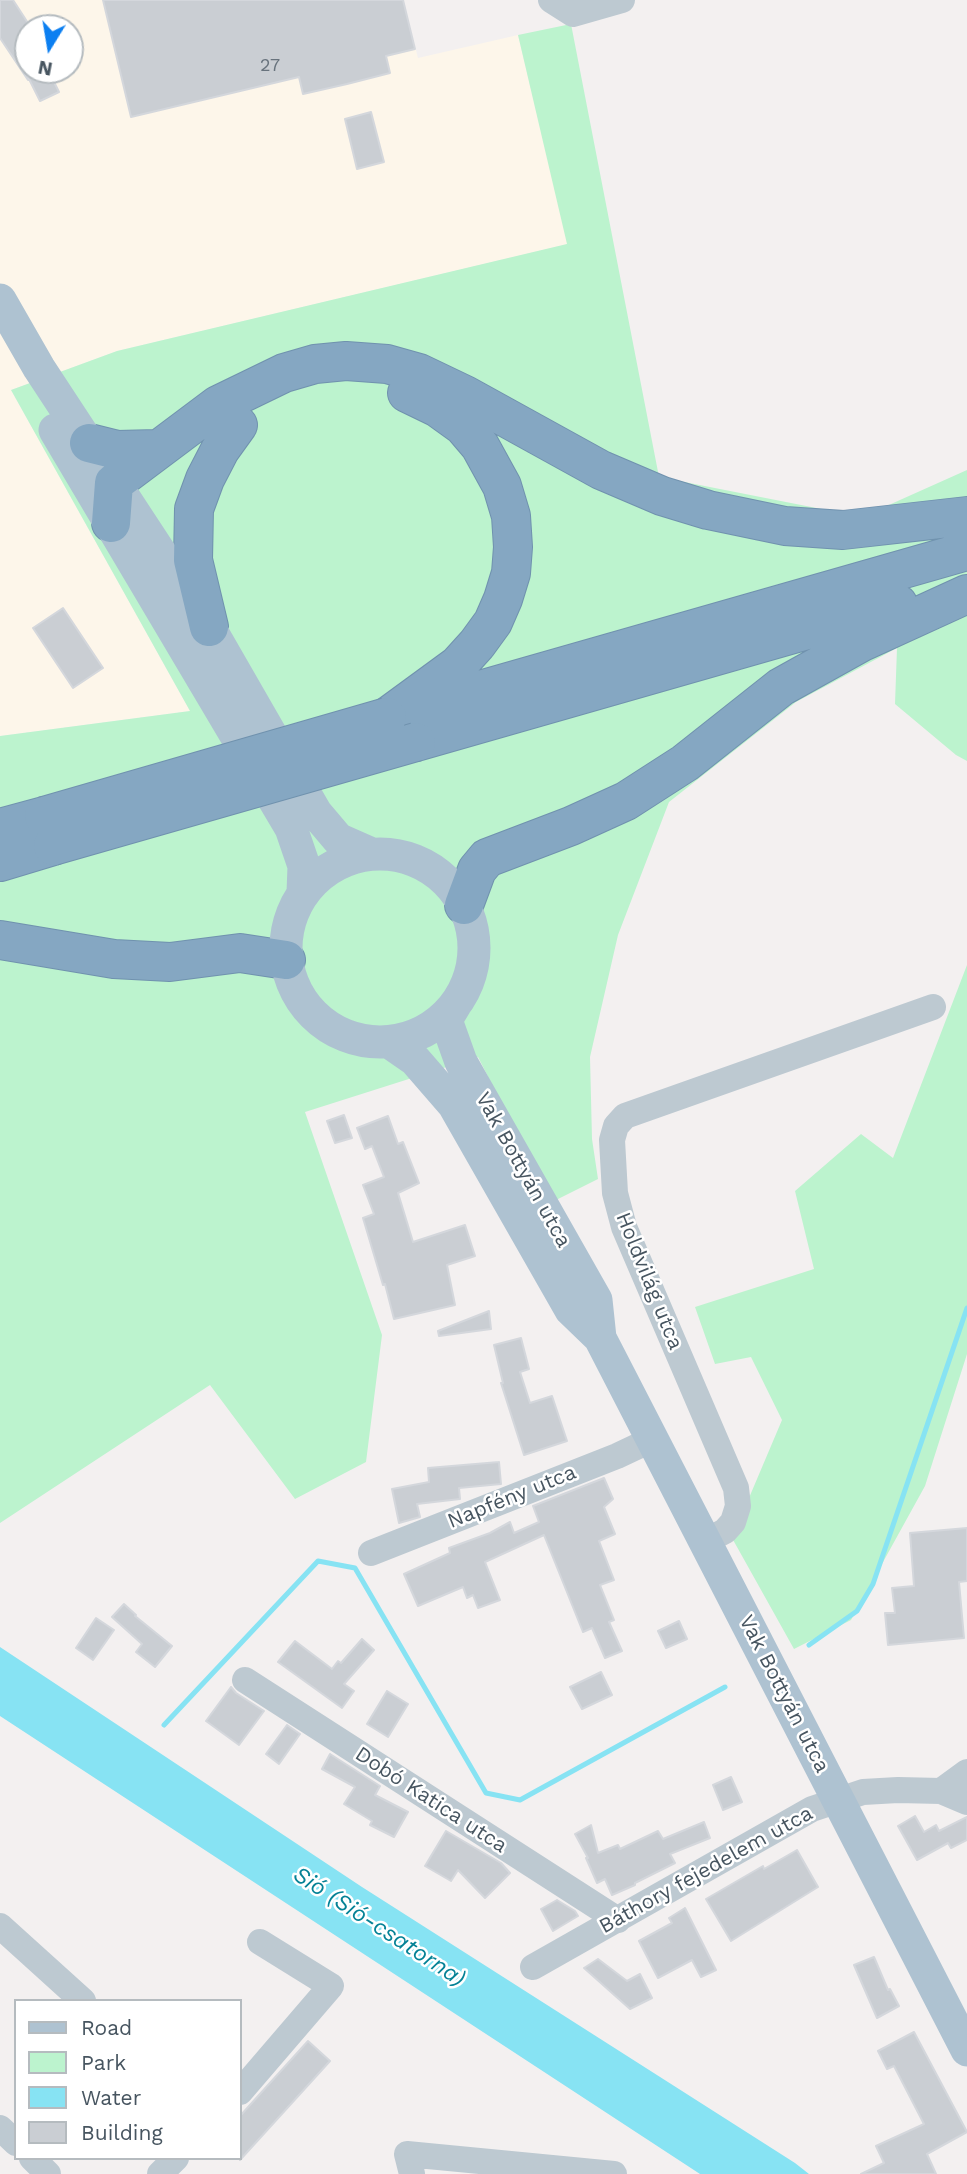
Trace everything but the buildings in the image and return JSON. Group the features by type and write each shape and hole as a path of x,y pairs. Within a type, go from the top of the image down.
{"highway":[{"path":"110,497 157,450 218,405 284,373 314,364 335,362 387,364 419,373 465,395 601,470 662,496 708,510 785,526 843,530 967,516"},
{"path":"110,497 238,425 280,397 333,383 369,383 398,389 438,408 463,426 480,446 502,486 511,516 511,573 503,599 485,633 458,665 387,717"},
{"path":"209,627 193,560 194,509 220,450 238,425"},
{"path":"89,443 117,450 157,450"},
{"path":"0,862 48,831 387,717 967,551"},
{"path":"0,828 48,831 416,743 967,585"},
{"path":"464,905 477,870 487,858 626,801 685,763 781,687 862,642 967,594"},
{"path":"0,940 114,959 170,962 240,953 286,960"}],"main road":[{"path":"0,300 39,368 89,443 110,497 291,828 304,866 303,893"},
{"path":"0,340 110,497 209,627 316,813 338,839 372,854"},
{"path":"372,854 400,856 426,866 448,882 464,905 473,930 474,956 468,982 455,1005 437,1023 414,1036 389,1042 371,1042 341,1033 314,1016 296,990 286,960 289,925 303,893 333,866 372,854"},
{"name":"Vak Bottyán utca","path":"455,1005 446,1020 461,1062 596,1300 600,1338"},
{"name":"Vak Bottyán utca","path":"389,1042 415,1060 454,1105 571,1310 600,1338 967,2050"}],"street":[{"path":"551,0 573,14 622,0"},
{"name":"Holdvilág utca","path":"706,1541 725,1531 733,1522 738,1506 736,1488 624,1227 615,1193 612,1140 616,1126 625,1116 933,1007"},
{"name":"Napfény utca","path":"371,1553 617,1456 653,1439"},
{"name":"Dobó Katica utca","path":"245,1680 618,1920"},
{"path":"941,1791 967,1772"},
{"name":"Báthory fejedelem utca","path":"533,1967 812,1809 863,1792 941,1791 967,1802"},
{"path":"0,1926 81,1999"},
{"path":"242,2090 331,1986 260,1942"},
{"path":"0,2128 14,2141"},
{"path":"412,2174 407,2154 614,2174"},
{"path":"34,2160 48,2174"},
{"path":"160,2174 174,2160"}],"shaded area":[{"path":"0,0 403,0 418,58 518,35 568,244 117,351 11,390 190,711 0,736"}],"green space":[{"path":"571,24 659,477 862,517 967,470 967,761 956,755 895,704 897,648 796,702 669,802 618,935 590,1057 592,1139 598,1179 552,1202 478,1057 305,1112 382,1335 366,1462 295,1499 210,1385 0,1523 0,736 190,711 11,390 117,351 567,244 518,35"},
{"path":"967,965 967,1354 925,1486 851,1620 794,1649 732,1538 782,1420 751,1357 715,1364 695,1307 814,1269 795,1191 861,1134 893,1158"}],"water":[{"name":"Sió (Sió-csatorna)","path":"0,1647 362,1887 809,2174 700,2174 0,1716"}],"waterway":[{"path":"809,1645 857,1611 873,1584 967,1308"},
{"path":"164,1725 318,1561 355,1568 486,1793 520,1800 725,1687"}]}
